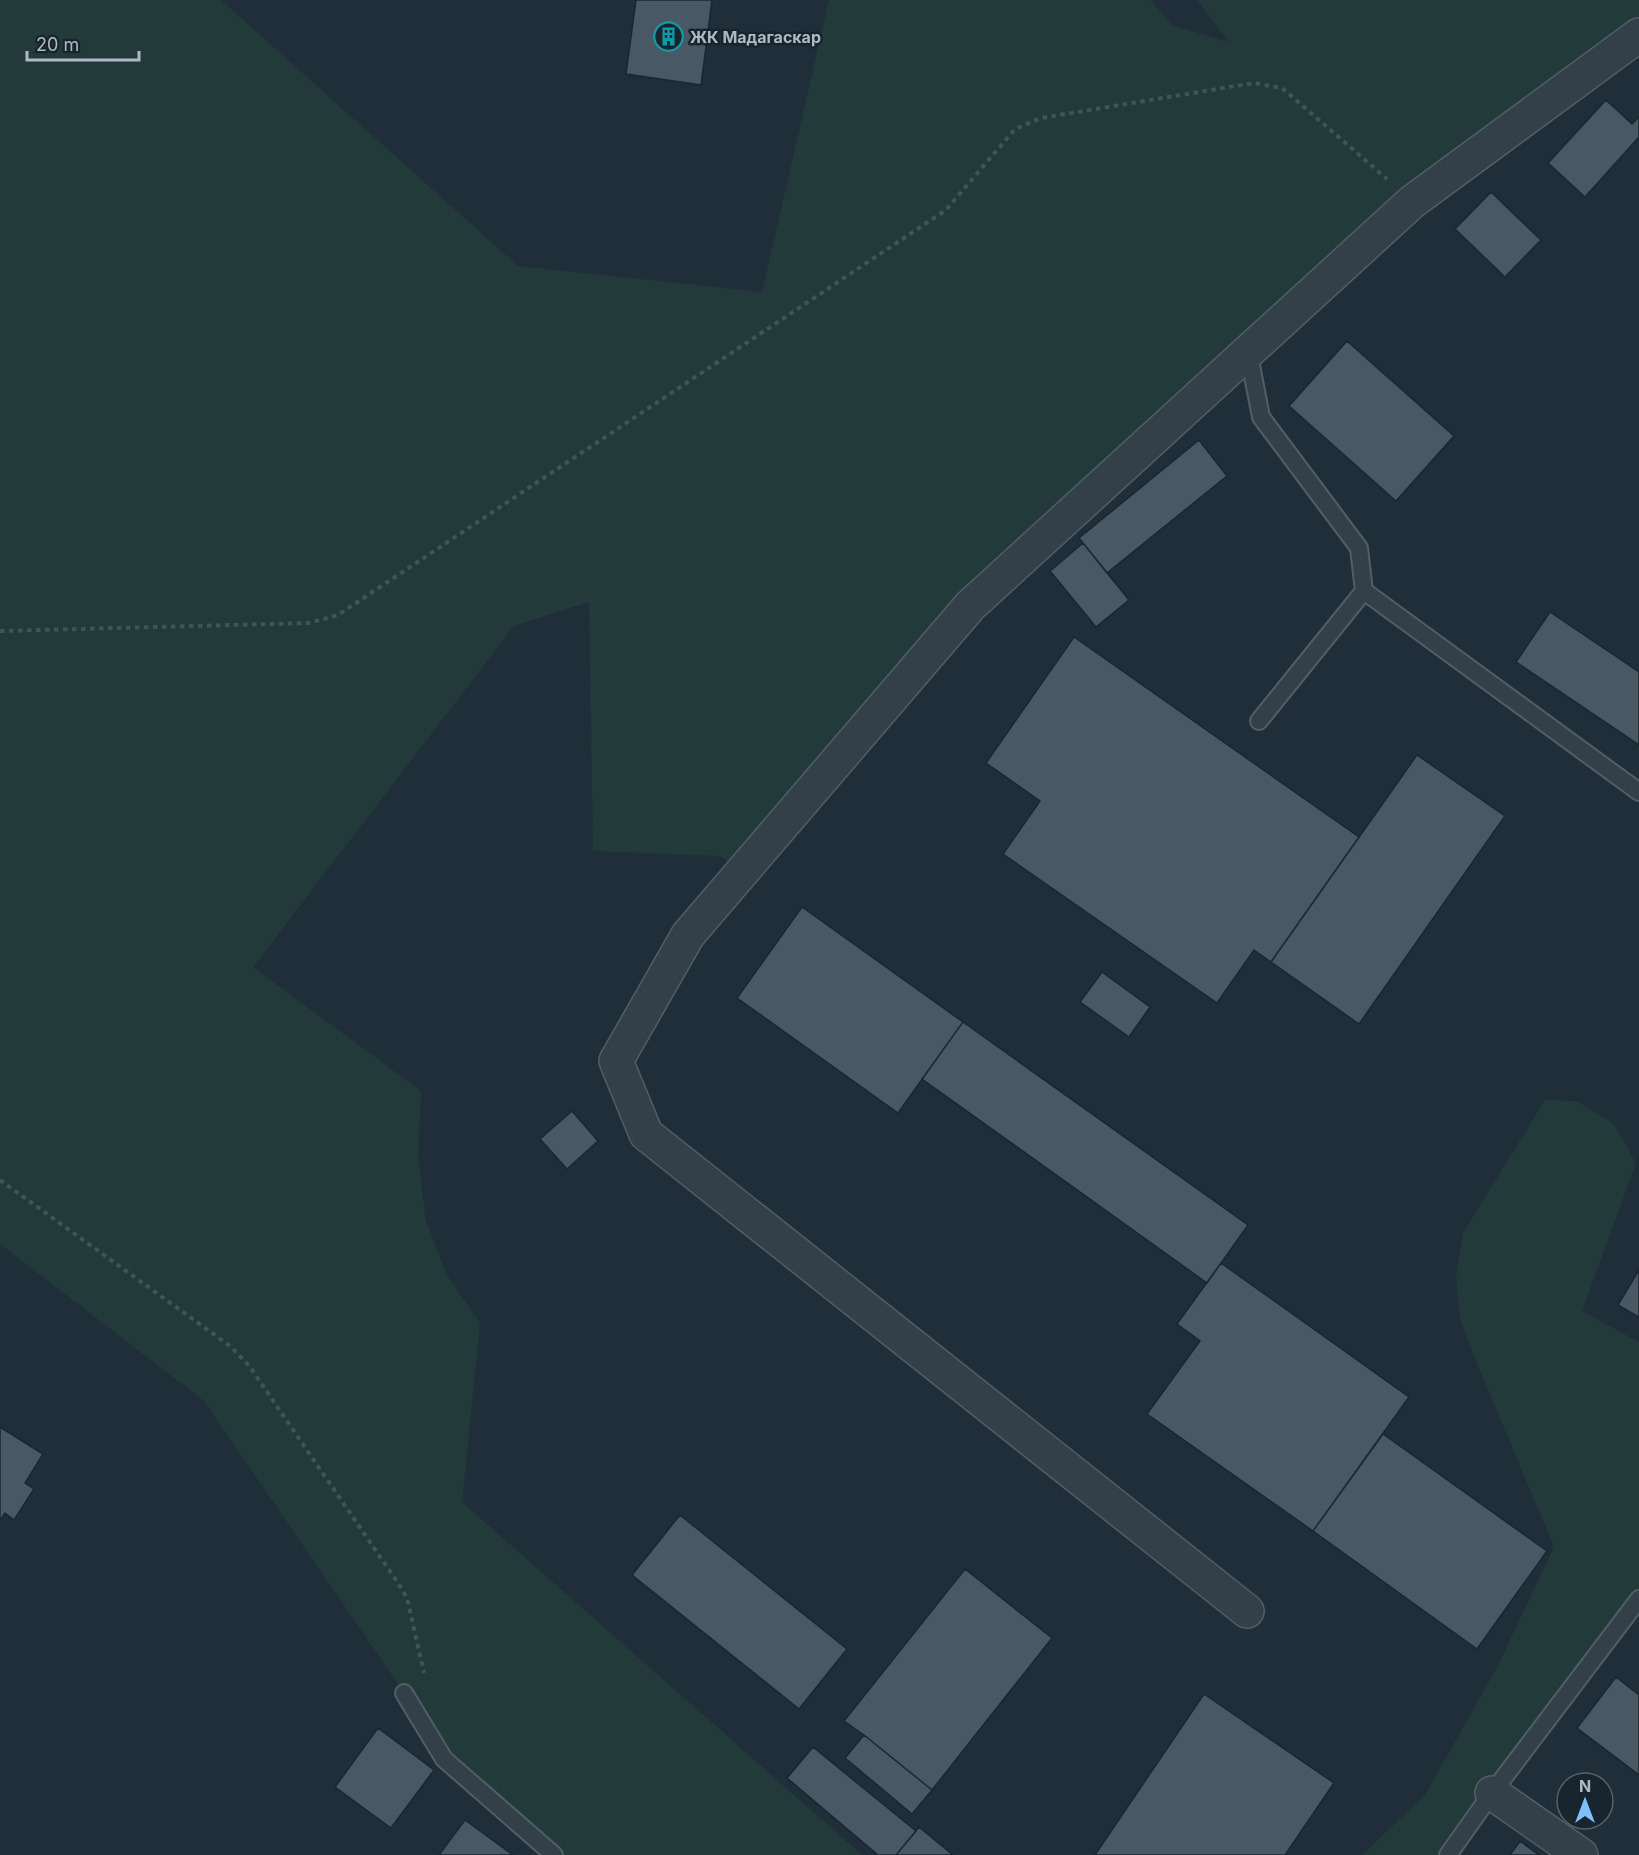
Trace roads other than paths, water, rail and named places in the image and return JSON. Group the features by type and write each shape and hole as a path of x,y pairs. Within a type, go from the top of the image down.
{"street":[{"path":"1247,1611 646,1134 616,1061 688,935 970,606 1412,202 1639,35"},
{"path":"1492,1793 1581,1855"}],"lane":[{"path":"1248,350 1261,417 1359,548 1364,591 1259,721"},
{"path":"1364,591 1639,792"},
{"path":"1448,1855 1492,1793 1639,1599"},
{"path":"404,1693 444,1759 554,1855"}],"place":[{"name":"ЖК Мадагаскар","path":"669,37"}]}
